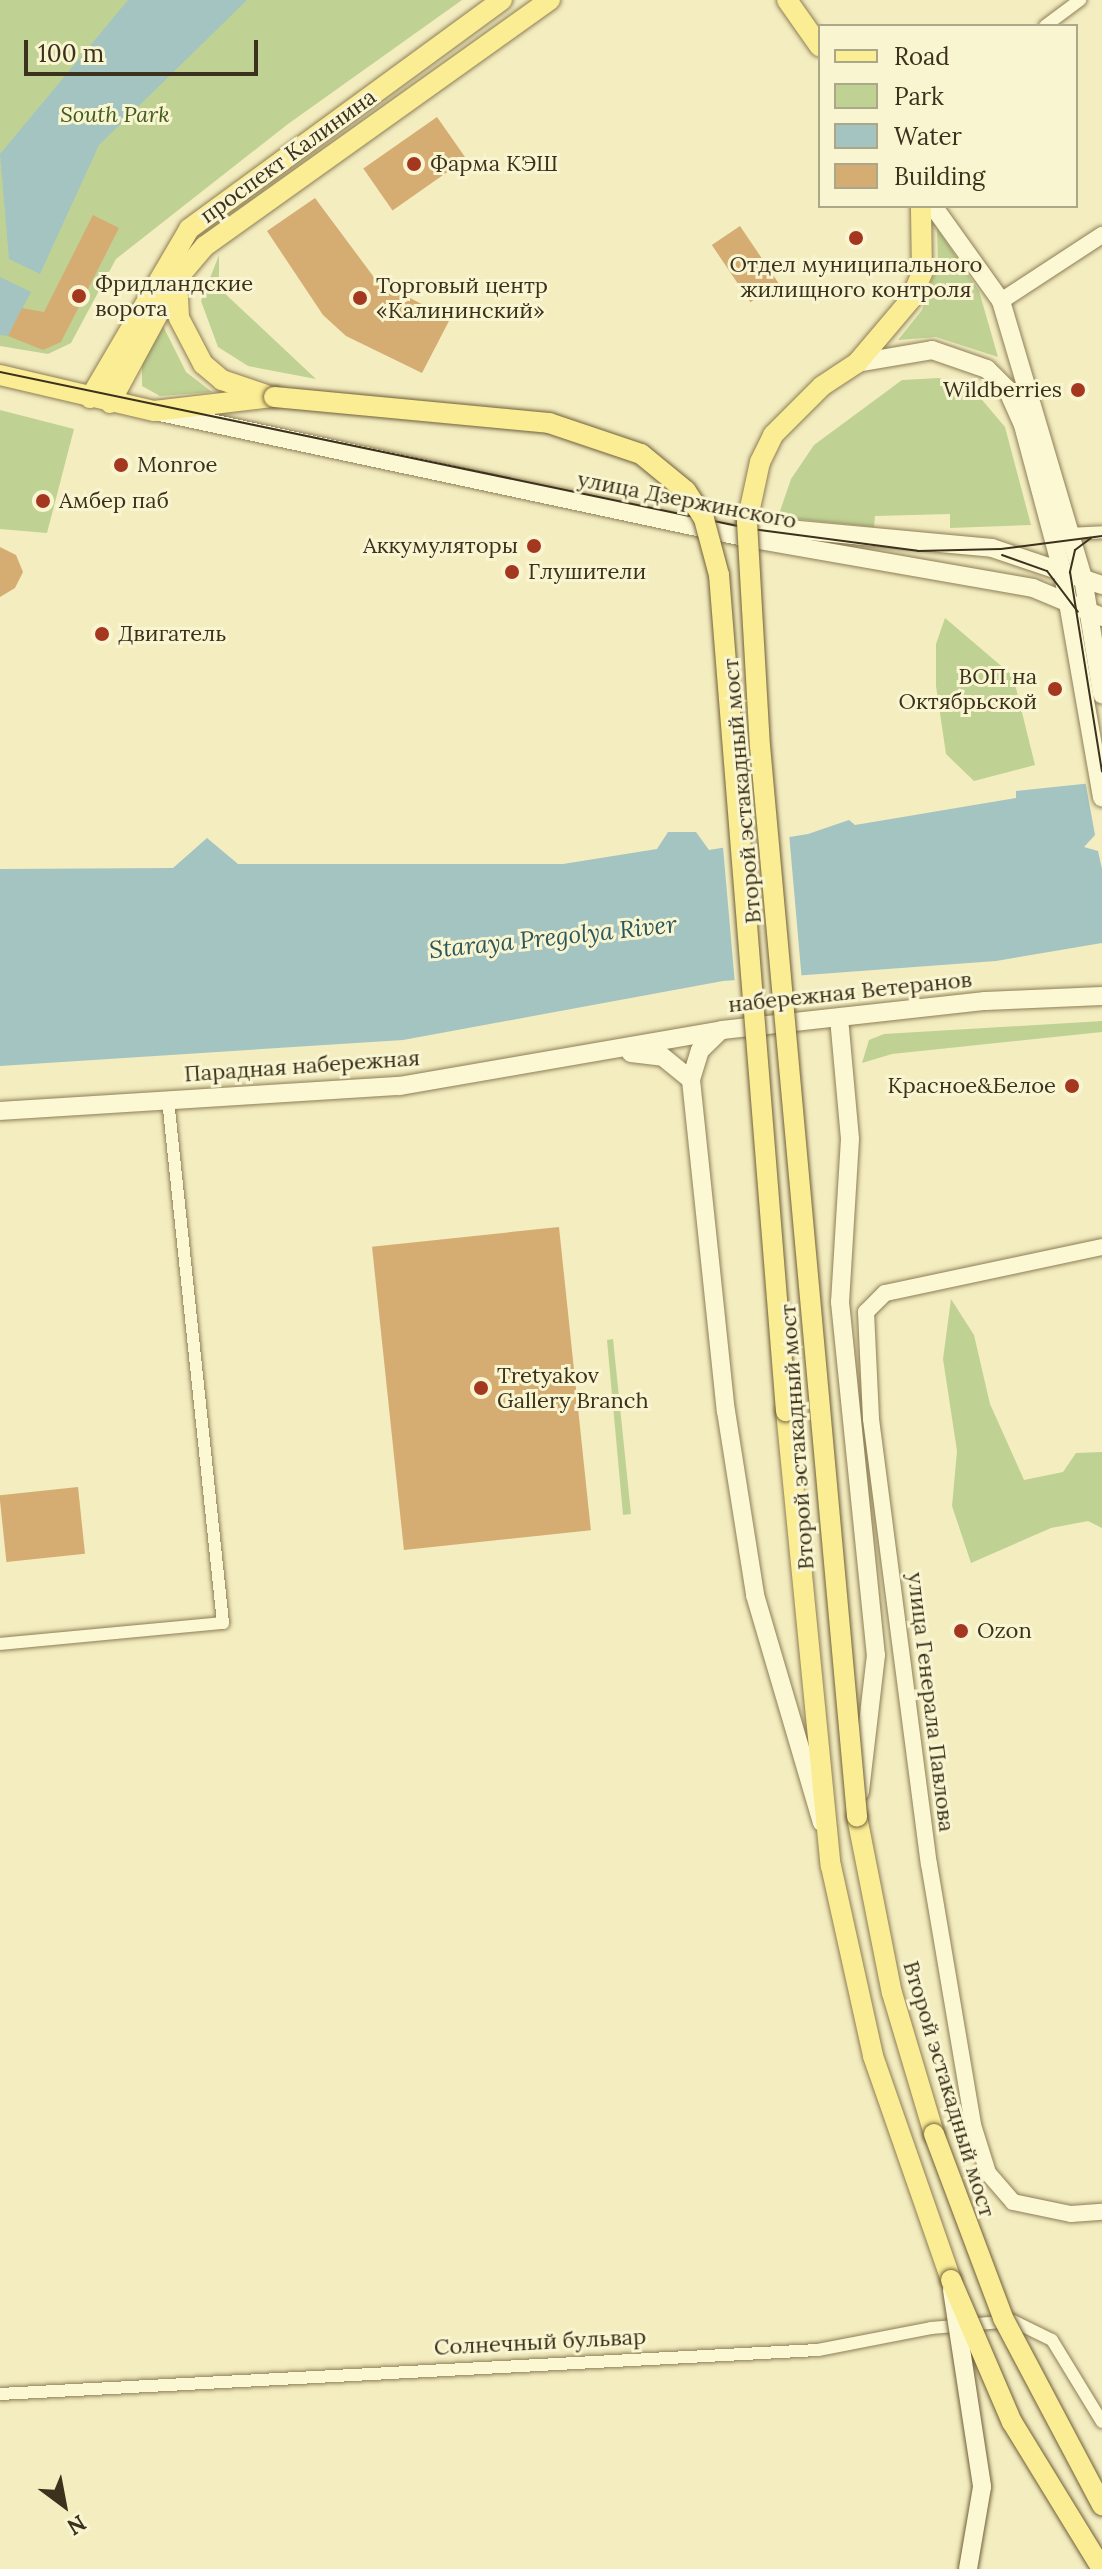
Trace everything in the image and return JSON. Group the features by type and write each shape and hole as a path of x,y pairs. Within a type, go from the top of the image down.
{"main road":[{"name":"проспект Калинина","path":"100,400 168,256 189,229 502,0"},
{"name":"проспект Калинина","path":"100,400 177,279 215,237 550,0"},
{"path":"787,0 818,44"},
{"name":"Второй эстакадный мост","path":"921,208 922,273 892,326 857,363 794,411 760,462 747,522 760,746 857,1817 895,2005 950,2182 1003,2318 1102,2505"},
{"path":"934,208 1001,301 1069,534 1096,614 1102,694"},
{"path":"189,229 177,279 179,318 203,364 222,380 274,397"},
{"name":"Второй эстакадный мост","path":"857,363 932,350 987,369 1007,389 1023,425 1070,603 1101,791"},
{"name":"улица Дзержинского","path":"0,375 294,445 1033,588 1096,614"},
{"path":"154,411 274,397"},
{"name":"Второй эстакадный мост","path":"274,397 549,423 641,454 686,491 704,519 719,575 825,1831 873,2056 951,2280 1012,2422 1102,2569"},
{"name":"улица Дзержинского","path":"294,445 305,435 772,529 992,548 1061,565"},
{"path":"1061,565 1102,585"},
{"name":"набережная Ветеранов","path":"605,1050 722,1030 1102,996"},
{"path":"839,1018 849,1116 840,1302 876,1655 857,1817"},
{"path":"722,1030 700,1050 691,1080 726,1411 755,1595 825,1831"},
{"path":"605,1050 663,1057 691,1080"},
{"name":"Парадная набережная","path":"0,1111 399,1086 605,1050"},
{"path":"951,2280 982,2487 968,2569"}],"street":[{"path":"1048,24 1080,0"},
{"path":"1001,301 1102,235"},
{"path":"1069,534 1102,532"},
{"path":"0,1644 223,1623 168,1100"},
{"name":"улица Генерала Павлова","path":"1102,1247 885,1293 866,1312 871,1419 929,1864 973,2125 988,2173 1013,2202 1071,2214 1102,2212"},
{"name":"Солнечный бульвар","path":"0,2394 818,2350 988,2321 1037,2328 1066,2358 1102,2422"}],"green space":[{"name":"South Park","path":"0,0 462,0 288,124 116,259 71,343 48,354 0,346"},
{"path":"937,228 979,291 998,357 936,337 898,340 922,310 938,261"},
{"path":"219,255 219,288 316,379 248,366 218,347 201,301"},
{"path":"163,326 186,372 212,392 160,396 142,386 142,363"},
{"path":"939,378 972,388 1005,427 1031,525 950,528 950,514 875,516 874,527 778,517 791,479 814,445 902,380"},
{"path":"0,410 74,429 47,533 0,529"},
{"path":"945,618 1013,676 1035,765 974,781 946,754 936,686 936,644"},
{"path":"1102,1021 1102,1032 892,1054 862,1063 869,1040 884,1034"},
{"path":"951,1299 974,1335 990,1404 1024,1480 1063,1472 1076,1453 1102,1452 1102,1528 1088,1521 1051,1528 971,1563 952,1506 957,1451 943,1359"},
{"path":"613,1339 631,1514 623,1515 607,1340"}],"water":[{"path":"128,0 247,0 99,145 40,274 9,259 0,154"},
{"path":"0,277 31,292 8,336 0,335"},
{"name":"Staraya Pregolya River","path":"1102,782 1102,943 996,961 723,981 403,1040 0,1066 0,869 173,868 207,838 238,864 563,864 657,849 668,832 696,832 709,850 808,834 849,820 855,825 1016,798 1016,791"}],"pier":[{"path":"1102,778 1102,869 1098,851 1084,847 1095,835 1085,780"},
{"path":"789,833 802,976 735,982 722,839"}],"building":[{"name":"Фарма КЭШ","path":"437,117 466,159 393,210 363,169"},
{"name":"Торговый центр «Калининский»","path":"315,198 376,280 450,319 422,373 346,336 323,315 267,231"},
{"path":"93,215 119,228 61,342 43,350 8,336 22,308 44,312"},
{"path":"740,226 779,283 750,302 712,245"},
{"path":"0,547 16,555 23,572 15,588 0,597"},
{"name":"Tretyakov Gallery Branch","path":"559,1227 591,1530 404,1550 372,1247"},
{"path":"78,1487 85,1554 6,1562 0,1495"}],"tram line":[{"path":"0,372 752,529 918,551 1001,549 1102,536"},
{"path":"1091,538 1075,550 1070,572 1102,771"},
{"path":"1002,555 1047,571 1078,612"}],"place":[{"name":"Фарма КЭШ","path":"414,164"},
{"name":"Отдел муниципального жилищного контроля","path":"856,238"},
{"name":"Фридландские ворота","path":"79,296"},
{"name":"Торговый центр «Калининский»","path":"360,298"},
{"name":"Wildberries","path":"1078,390"},
{"name":"Monroe","path":"121,465"},
{"name":"Амбер паб","path":"43,501"},
{"name":"Аккумуляторы","path":"534,546"},
{"name":"Глушители","path":"512,572"},
{"name":"Двигатель","path":"102,634"},
{"name":"ВОП на Октябрьской","path":"1055,689"},
{"name":"Красное&Белое","path":"1072,1086"},
{"name":"Tretyakov Gallery Branch","path":"481,1388"},
{"name":"Ozon","path":"961,1631"}]}
